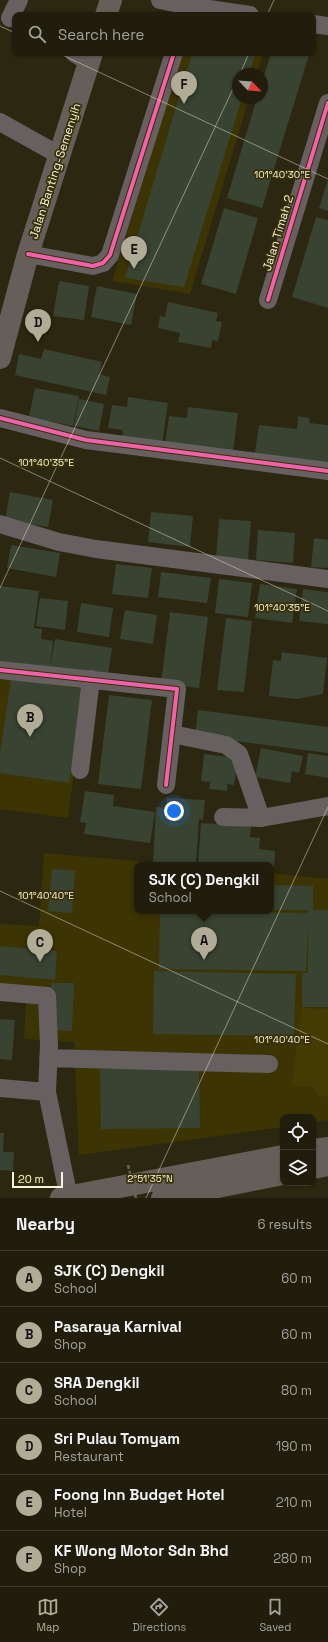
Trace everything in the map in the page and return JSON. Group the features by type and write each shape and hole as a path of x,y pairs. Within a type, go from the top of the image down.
{"main road":[{"path":"107,12 111,0"},
{"name":"Jalan Banting-Semenyih","path":"0,358 28,254 59,155 85,56"},
{"path":"316,1150 328,1148"},
{"path":"66,1198 280,1157"},
{"path":"316,1167 328,1165"},
{"path":"162,1198 280,1175"}],"street":[{"path":"8,17 19,0"},
{"path":"160,0 188,11 204,12"},
{"path":"316,24 328,26"},
{"path":"28,254 93,266 103,263 110,255 173,56"},
{"name":"Jalan Timah 2","path":"268,300 328,103"},
{"path":"0,122 59,155"},
{"path":"0,418 86,440 328,471"},
{"path":"0,524 59,542 96,549 328,579"},
{"path":"0,670 91,679 177,690 166,785"},
{"path":"80,770 91,679"},
{"path":"172,734 226,745 239,754 261,818"},
{"path":"223,817 261,818 328,806"},
{"path":"0,992 47,996 47,1092 66,1198"},
{"path":"48,1058 269,1064"},
{"path":"0,1088 47,1092"}],"path":[{"path":"128,1165 136,1198"}],"shaded area":[{"path":"182,56 262,56 259,68 232,68 232,104 247,104 190,294 112,281"},
{"path":"0,677 85,685 68,818 0,809"},
{"path":"44,853 149,862 134,862 134,914 274,914 274,873 328,879 328,1120 316,1122 316,1114 280,1114 280,1127 79,1155 74,1042 24,1039 26,1000 0,998 0,924 39,926"},
{"path":"301,1008 328,1009 328,1096 321,1097 312,1087 292,1086"}],"building":[{"path":"191,56 255,56 251,68 232,68 232,104 240,104 184,287 125,278"},
{"path":"270,56 309,56 262,208 227,198 255,104 268,104 268,68 266,68"},
{"path":"328,179 328,211 319,208"},
{"path":"224,208 258,218 236,294 201,284"},
{"path":"316,217 328,220 328,308 292,297"},
{"path":"59,281 89,286 84,320 53,316"},
{"path":"97,286 137,294 131,325 91,317"},
{"path":"168,302 218,313 216,321 222,322 218,341 212,340 211,348 178,342 180,333 158,328 160,316 165,317"},
{"path":"44,349 102,362 99,374 110,377 106,395 15,375 19,354 41,359"},
{"path":"35,388 79,396 73,426 29,417"},
{"path":"128,397 168,403 162,445 122,439 123,430 108,428 112,405 127,407"},
{"path":"79,399 104,404 99,431 74,426"},
{"path":"188,407 238,413 233,452 165,444 169,416 187,418"},
{"path":"298,416 310,418 309,423 328,425 328,468 254,459 259,425 297,429"},
{"path":"10,492 53,500 48,527 5,520"},
{"path":"151,512 193,516 190,547 148,542"},
{"path":"219,519 251,521 248,560 216,558"},
{"path":"258,530 295,533 293,563 256,560"},
{"path":"314,538 328,540 328,568 311,567"},
{"path":"11,545 60,553 56,577 7,568"},
{"path":"116,564 152,568 148,598 112,594"},
{"path":"161,572 211,578 207,603 158,597"},
{"path":"219,579 252,583 248,617 215,613"},
{"path":"260,584 297,589 292,623 255,618"},
{"path":"0,586 39,591 34,628 42,629 41,639 53,641 50,667 0,661"},
{"path":"303,589 328,592 328,624 299,621"},
{"path":"40,598 68,601 65,630 36,626"},
{"path":"81,603 113,608 109,637 77,632"},
{"path":"125,610 157,615 153,644 120,639"},
{"path":"170,612 208,617 199,688 161,683"},
{"path":"226,618 252,621 244,692 217,690"},
{"path":"55,639 112,648 108,676 50,667"},
{"path":"282,652 327,658 323,694 297,699 269,696 273,660 281,661"},
{"path":"11,679 82,689 69,783 0,773 0,753"},
{"path":"109,695 152,700 141,789 98,784"},
{"path":"198,710 328,727 328,753 195,736"},
{"path":"261,748 303,756 299,773 292,771 290,783 255,777"},
{"path":"308,753 328,756 328,778 305,774"},
{"path":"204,754 238,758 234,785 227,784 227,791 209,789 210,782 201,781"},
{"path":"85,791 114,795 113,806 155,812 150,843 84,834 86,823 80,822"},
{"path":"167,798 205,800 203,820 199,819 196,862 153,862 156,807 167,808"},
{"path":"201,823 251,826 250,837 260,838 259,849 275,851 274,870 274,862 198,862"},
{"path":"52,869 75,871 72,913 48,911"},
{"path":"274,885 313,886 313,910 328,910 328,1007 302,1007 302,973 308,973 308,920 306,971 159,969 160,914 274,914 274,913 308,913 308,910 274,910"},
{"path":"0,946 57,951 55,980 0,975"},
{"path":"154,971 296,974 294,1036 153,1034"},
{"path":"51,983 74,983 72,1031 49,1030"},
{"path":"0,1019 15,1020 12,1060 0,1059"},
{"path":"199,1068 200,1128 101,1129 100,1069"},
{"path":"0,1133 4,1133 3,1152 14,1152 13,1171 0,1170"}],"cycle path":[{"path":"28,254 93,266 103,263 110,255 173,56"},
{"path":"268,300 328,103"},
{"path":"0,418 86,440 328,471"},
{"path":"0,670 177,689 166,785"}],"place":[{"name":"KF Wong Motor Sdn Bhd","path":"184,104"},
{"name":"Foong Inn Budget Hotel","path":"134,269"},
{"name":"Sri Pulau Tomyam","path":"38,342"},
{"name":"Pasaraya Karnival","path":"30,737"},
{"name":"SJK (C) Dengkil","path":"204,960"},
{"name":"SRA Dengkil","path":"40,962"}]}
